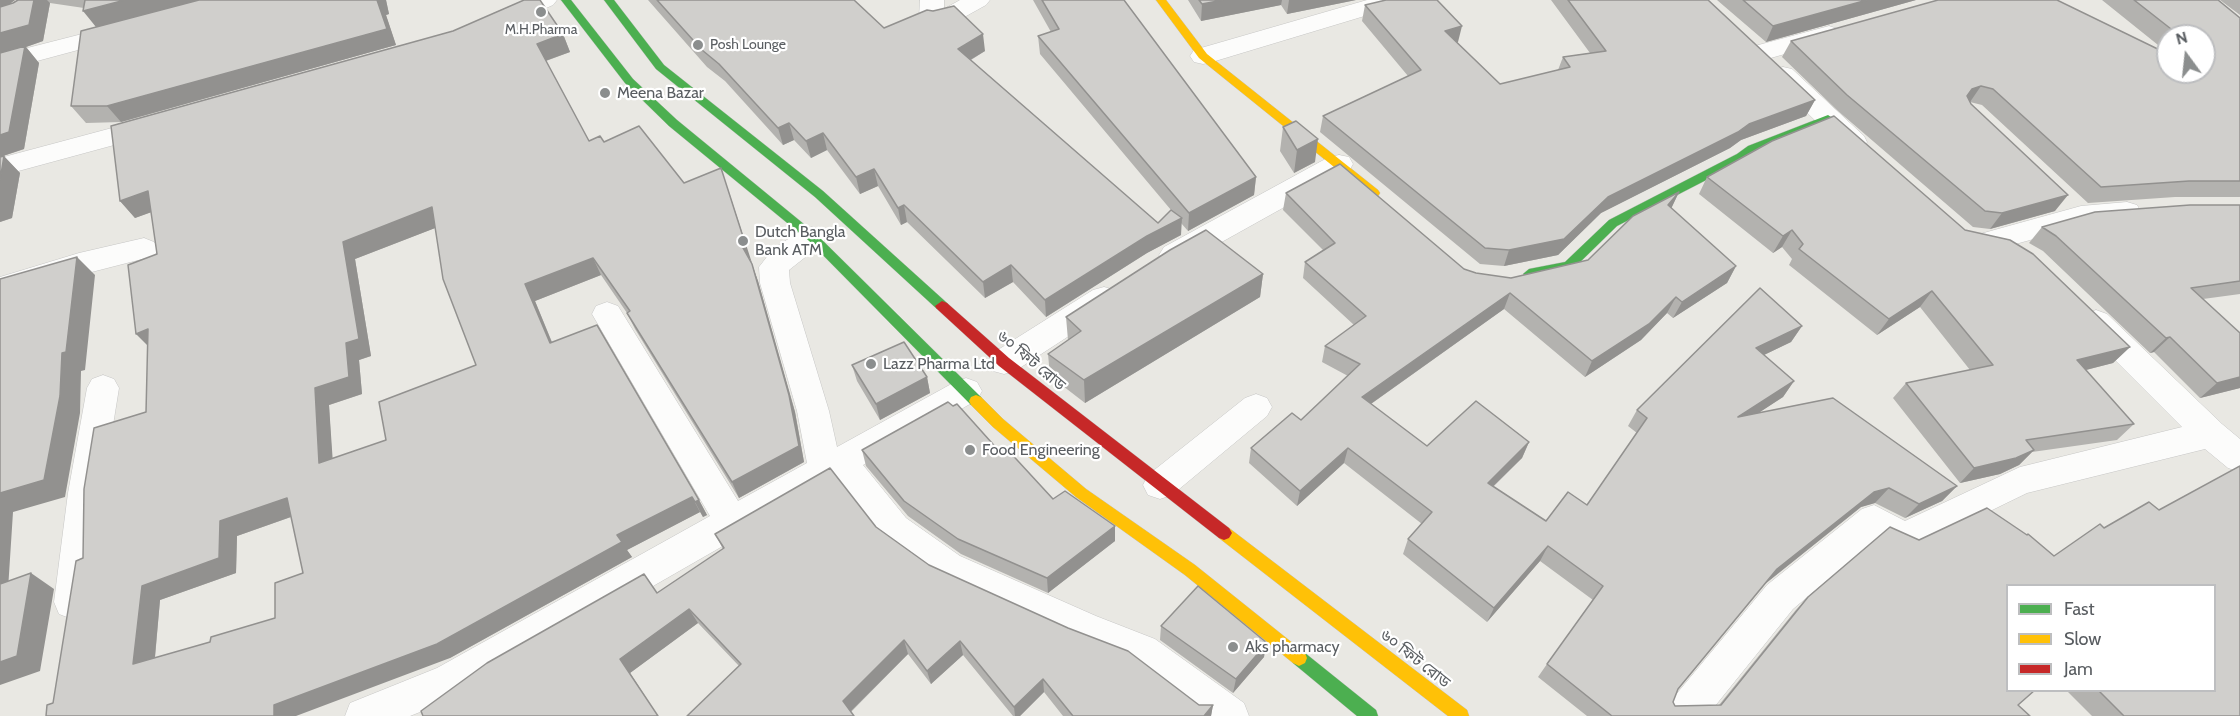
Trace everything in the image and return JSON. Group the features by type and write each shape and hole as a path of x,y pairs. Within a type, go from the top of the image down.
{"street":[{"path":"483,27 545,0"},
{"path":"566,0 629,81 673,123 812,237 998,423 1081,493 1190,570 1371,716"},
{"name":"৬০ ফিট রোড","path":"609,0 660,67 810,199 1004,362 1461,716"},
{"path":"932,0 931,18 935,19 950,15 978,0"},
{"path":"1161,0 1203,56 1383,201"},
{"path":"1203,56 1393,0"},
{"path":"0,63 146,25"},
{"path":"1848,28 1752,45 1870,157"},
{"path":"0,166 180,118"},
{"path":"1514,278 1569,266 1613,223 1741,157 1752,149 1828,119"},
{"path":"1004,362 1139,276 1339,164"},
{"path":"2056,192 2081,216"},
{"path":"783,214 810,199"},
{"path":"2031,261 2008,247 1977,239 2081,216 2152,211"},
{"path":"812,237 783,257 774,267 775,283 813,411 832,465 894,529 947,567 1083,628 1142,651 1230,716"},
{"path":"0,288 79,264 144,249"},
{"path":"2078,305 2210,434 2240,458"},
{"path":"607,314 732,521"},
{"path":"66,639 85,493 103,388"},
{"path":"364,716 451,681 966,391"},
{"path":"1160,485 1256,407"},
{"path":"1683,716 1780,597 1874,520 1904,538 2020,481 2210,434"}],"building":[{"path":"18,0 34,0 29,25 0,33 0,7"},
{"path":"85,0 125,0 83,11"},
{"path":"199,0 377,0 387,29 107,106 71,106 81,31"},
{"path":"524,0 540,0 563,34 537,44 589,141 600,136 604,142 639,126 684,183 721,168 746,246 743,248 752,264 789,395 799,446 732,482 627,313 630,311 593,258 525,284 550,343 597,325 699,500 695,502 692,497 617,535 622,542 437,644 274,705 274,716 46,716 47,705 53,703 76,561 83,558 84,489 94,428 146,412 148,329 136,334 128,265 157,254 148,191 120,201 111,126 453,31","holes":["432,207 443,279 476,365 379,402 386,440 319,463 315,388 349,377 346,343 359,339 343,242","287,498 303,573 275,583 275,618 211,637 210,642 133,664 142,586 219,558 220,521"]},
{"path":"657,0 854,0 884,28 927,10 933,11 954,6 983,34 958,49 1158,223 1171,210 1182,218 1147,236 1045,300 1011,265 983,282 904,205 898,208 874,169 856,177 823,133 806,141 789,123 778,128"},
{"path":"1042,0 1124,0 1256,177 1189,213 1038,36 1059,29"},
{"path":"1199,0 1223,0 1202,4"},
{"path":"1386,0 1437,0 1462,26 1445,31 1500,84 1570,67 1563,57 1606,51 1568,0 1708,0 1815,100 1749,124 1738,132 1608,197 1564,239 1509,250 1485,248 1323,116 1421,70 1365,5"},
{"path":"1743,0 1867,0 1773,26"},
{"path":"1938,0 2057,0 2156,48 2156,84 2216,84 2216,24 2165,24 2134,0 2218,0 2240,18 2240,181 2189,181 2101,187 1993,89 1981,86 1972,89 1967,96 1971,104 2068,195 2002,213 1985,211 1847,95 1791,41"},
{"path":"25,46 9,132 0,135 0,53"},
{"path":"1834,116 1965,230 2010,240 2033,254 2130,347 2077,360 2134,424 2026,440 2034,450 2016,458 1974,468 1906,383 1993,365 1932,291 1889,319 1799,249 1803,244 1792,230 1783,236 1707,177 1772,141"},
{"path":"1296,121 1318,139 1297,150 1283,127"},
{"path":"4,156 0,180 0,157"},
{"path":"1340,164 1464,269 1511,278 1588,260 1633,216 1679,192 1668,205 1736,266 1682,302 1676,297 1649,324 1592,361 1510,293 1362,397 1427,446 1476,401 1529,442 1488,483 1546,521 1568,492 1587,505 1647,418 1637,410 1760,288 1802,326 1756,348 1794,381 1738,417 1833,398 1957,486 1919,504 1889,488 1874,492 1777,569 1678,689 1673,702 1675,706 1721,705 1808,597 1890,527 1919,540 1987,508 2028,534 2054,556 2100,524 2104,528 2149,502 2159,510 2240,466 2240,716 2124,716 2100,692 2216,692 2216,584 2006,584 2006,692 2033,692 2018,705 2030,716 1612,716 1547,664 1603,586 1548,546 1494,608 1408,539 1432,512 1348,448 1300,491 1251,448 1292,413 1301,420 1360,364 1325,346 1366,316 1305,262 1335,243 1286,193"},
{"path":"2190,205 2240,205 2240,281 2191,288 2240,333 2240,377 2217,383 2170,337 2166,338 2056,236 2042,227 2095,212"},
{"path":"1206,230 1263,274 1084,380 1048,354 1081,331 1066,317 1170,250"},
{"path":"77,257 66,352 62,353 60,396 44,480 0,493 0,279"},
{"path":"904,342 927,377 876,404 852,365"},
{"path":"948,402 953,406 957,404 1000,452 1006,448 1053,499 1065,491 1115,526 1047,578 958,539 904,501 862,450"},
{"path":"830,468 876,527 929,565 1068,628 1128,651 1199,705 1213,705 1204,716 1073,716 1043,679 1014,707 960,641 927,671 904,640 843,701 854,716 687,716 741,664 689,609 620,659 658,716 423,716 421,711 487,663 644,574 657,593 724,548 715,534"},
{"path":"31,573 17,656 0,662 0,584"},
{"path":"1198,586 1267,643 1236,679 1161,626"}],"traffic: fast":[{"path":"566,0 629,81 673,123 812,237 976,401"},
{"path":"609,0 660,67 819,194 942,306"},
{"path":"1529,274 1569,266 1613,223 1741,157 1752,149 1828,119"},
{"path":"1299,658 1370,716"}],"traffic: slow":[{"path":"1161,0 1203,56 1374,193"},
{"path":"976,401 998,423 1081,493 1190,570 1299,658"},
{"path":"1224,533 1461,716"}],"traffic: jam":[{"path":"942,306 1004,362 1224,533"}],"place":[{"name":"M.H.Pharma","path":"541,12"},
{"name":"Posh Lounge","path":"698,45"},
{"name":"Meena Bazar","path":"605,93"},
{"name":"Dutch Bangla Bank ATM","path":"743,241"},
{"name":"Lazz Pharma Ltd","path":"871,364"},
{"name":"Food Engineering","path":"970,450"},
{"name":"Aks pharmacy","path":"1233,647"}]}
